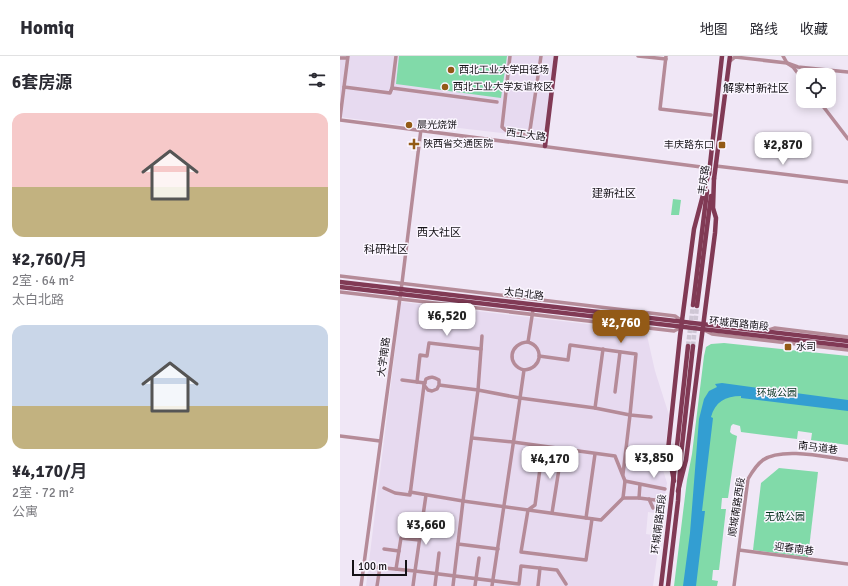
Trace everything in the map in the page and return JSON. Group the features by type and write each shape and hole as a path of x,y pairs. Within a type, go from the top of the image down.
{"main road":[{"path":"545,146 556,56"},
{"name":"丰庆路","path":"722,56 695,305 716,166 730,56"},
{"path":"674,481 668,450 682,321 694,229 709,170"},
{"path":"678,491 686,460 704,324 716,218 713,208 714,178"},
{"name":"太白北路","path":"340,282 400,294 682,321"},
{"name":"太白北路","path":"340,287 532,312 703,329"},
{"name":"环城西路南段","path":"682,321 848,341"},
{"name":"环城西路南段","path":"703,329 848,346"},
{"name":"环城南路西段","path":"661,586 690,346 678,491 668,586"}],"street":[{"path":"344,87 390,93 396,56"},
{"path":"510,56 502,127 510,132 526,134 529,133 530,130 541,56"},
{"path":"638,56 666,58 660,109 711,115"},
{"path":"783,56 787,63 796,71"},
{"path":"340,58 347,57 340,119"},
{"path":"729,62 735,57 787,63 798,67 848,72"},
{"path":"392,88 497,102"},
{"path":"824,108 848,140"},
{"name":"西工大路","path":"340,119 545,146 709,170"},
{"name":"大学南路","path":"361,586 402,283 421,129"},
{"path":"716,166 848,182"},
{"path":"340,276 676,316 682,321"},
{"path":"340,292 400,294"},
{"path":"528,342 532,312"},
{"name":"环城西路南段","path":"765,331 775,328 848,337"},
{"name":"环城西路南段","path":"703,329 712,334 848,350"},
{"path":"453,586 478,390 482,336"},
{"path":"772,341 782,338"},
{"path":"528,342 538,349 539,356 538,362 535,366 529,370 524,370 514,364 512,354 513,350 518,344 528,342"},
{"path":"417,382 420,355 427,356 429,343 481,349"},
{"path":"539,356 568,360 570,345 636,354 623,474"},
{"path":"595,408 603,349"},
{"path":"614,392 620,352"},
{"path":"414,363 419,363"},
{"path":"493,584 524,370"},
{"path":"384,488 395,493 410,495 410,492 425,384 426,379 435,377 439,380 439,385 437,389 428,390 425,384 402,380"},
{"path":"439,385 651,417"},
{"path":"340,436 380,441"},
{"path":"410,492 463,501 601,520 623,498 625,481 615,456 472,438"},
{"path":"543,447 534,506 528,510 521,552 586,560 592,518"},
{"path":"552,513 562,450"},
{"name":"南马道巷","path":"786,453 848,460"},
{"name":"顺城南路西段","path":"734,586 748,479 754,469 763,460 774,455 786,453"},
{"path":"586,518 595,454"},
{"path":"625,481 665,489"},
{"path":"638,498 640,484"},
{"path":"413,586 426,495"},
{"path":"623,498 663,501"},
{"path":"649,499 653,508"},
{"path":"396,569 400,538 419,540"},
{"path":"458,544 498,549"},
{"path":"384,549 398,551"},
{"name":"迎春南巷","path":"739,550 848,564"},
{"path":"435,586 439,553"},
{"path":"475,586 479,558"},
{"path":"374,566 476,579 493,584 518,585 522,566 558,570 566,584"},
{"path":"377,586 380,567"},
{"path":"538,586 540,568"}],"shaded area":[{"name":"西北工业大学友谊校区","path":"340,56 554,56 545,138 425,124 424,128 340,117"},
{"path":"401,302 646,331 655,371 669,415 663,470 667,483 662,514 648,512 646,534 660,536 653,586 366,586"}],"green space":[{"name":"西北工业大学田径场","path":"399,56 507,56 501,98 396,84"},
{"path":"673,199 681,200 679,215 671,215"},
{"name":"环城公园","path":"724,343 848,356 848,445 811,440 812,433 798,431 797,439 741,432 740,426 733,424 730,432 737,436 728,498 722,498 721,509 726,509 719,570 713,570 712,580 718,581 717,586 674,586 704,356 706,347 711,344"},
{"name":"无极公园","path":"779,468 818,472 808,557 753,550 761,483"}],"water":[{"path":"722,383 848,400 848,411 741,398 741,396 730,397 715,407 711,417 713,418 702,511 705,511 696,586 683,586 690,533 699,419 704,399 709,391 717,387 715,384"}],"tunnel":[{"path":"688,346 693,305"},
{"path":"693,346 697,306"}],"place":[{"name":"西北工业大学田径场","path":"451,70"},
{"name":"西北工业大学友谊校区","path":"445,87"},
{"name":"晨光烧饼","path":"409,125"},
{"name":"陕西省交通医院","path":"414,144"},
{"name":"丰庆路东口","path":"722,145"},
{"name":"水司","path":"788,347"}],"district":[{"name":"解家村新社区","path":"756,88"},
{"name":"建新社区","path":"614,193"},
{"name":"西大社区","path":"439,232"},
{"name":"科研社区","path":"386,249"}]}
